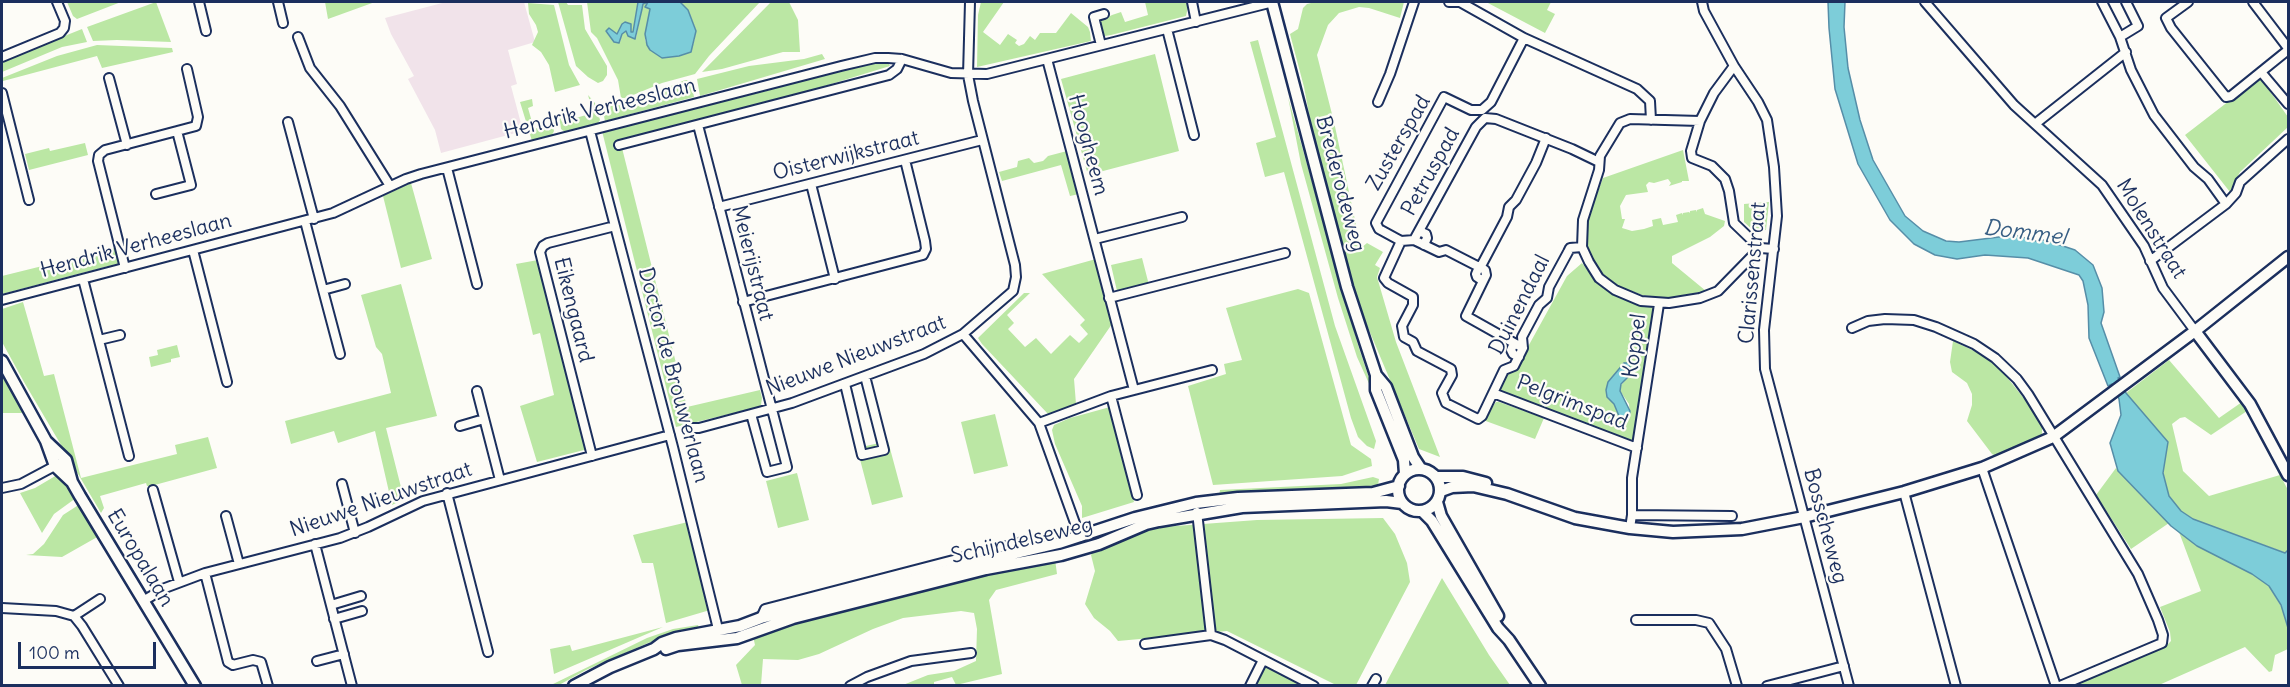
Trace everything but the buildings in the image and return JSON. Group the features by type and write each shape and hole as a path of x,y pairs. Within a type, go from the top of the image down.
{"main road":[{"name":"Brederodeweg","path":"1272,2 1347,287 1376,375 1376,390 1404,460 1406,474"},
{"path":"1422,511 1433,507 1439,496 1452,488 1473,486 1507,494 1575,518 1630,528 1673,532 1718,531 1804,517 1904,492 1982,468 2053,437 2119,389 2289,257"},
{"name":"Molenstraat","path":"2195,331 2250,404 2289,475"},
{"name":"Europalaan","path":"2,362 46,441 55,466 72,482"},
{"name":"Brederodeweg","path":"1376,375 1386,387 1413,457 1421,469"},
{"name":"Europalaan","path":"46,441 66,460 72,482 195,686"},
{"path":"1509,640 1504,626 1441,516 1436,477 1431,472 1421,469 1406,474 1399,486 1402,503 1409,508 1422,511 1432,521 1486,609 1540,686"},
{"path":"1436,477 1469,477 1499,487 1507,494"},
{"name":"Schijndelseweg","path":"574,686 610,667 654,649 662,643 740,626 761,618 1044,547 1136,518 1196,503 1238,498 1373,493 1399,486"},
{"name":"Schijndelseweg","path":"654,649 664,650 678,645 737,638 793,618 986,569 1072,552 1099,544 1146,524 1242,507 1386,501 1402,503"},
{"path":"704,643 709,638 718,636 718,629"}],"street":[{"path":"2,57 60,33 64,28 63,16 57,2"},
{"path":"199,2 206,31"},
{"path":"278,2 283,23"},
{"name":"Nieuwe Nieuwstraat","path":"691,428 772,409 845,384 942,346 963,334 1013,291 1016,277 1015,265 982,140 968,75 970,2"},
{"path":"1192,2 1196,22"},
{"name":"Hendrik Verheeslaan","path":"2,300 314,219 350,206 406,179 874,58 902,59 951,73 987,74 1272,2"},
{"path":"1378,102 1390,74 1414,2"},
{"path":"1449,2 1460,2 1524,38 1636,88 1650,101 1651,120"},
{"name":"Clarissenstraat","path":"1702,2 1704,11 1734,66 1767,120 1777,190 1774,249 1764,330 1767,375"},
{"name":"Molenstraat","path":"1925,2 2010,100 2102,184 2144,246 2163,288 2195,331"},
{"path":"2102,2 2120,37 2131,70 2154,115 2226,204"},
{"path":"2120,37 2138,26 2126,2"},
{"path":"2187,2 2166,18 2171,28 2226,98 2289,49 2253,2"},
{"path":"1101,45 1094,17 1104,14"},
{"path":"1167,29 1194,135"},
{"path":"298,37 310,68 340,106 390,186"},
{"name":"Zusterspad","path":"1401,241 1379,229 1376,223 1439,104 1444,97 1471,110 1482,110 1491,102 1524,38"},
{"path":"2035,124 2126,52"},
{"name":"Hendrik Verheeslaan","path":"619,145 889,75 897,69 902,59"},
{"name":"Hoogheem","path":"1047,59 1134,390"},
{"path":"1734,66 1714,93 1700,121 1691,146 1692,158 1712,165 1725,178 1734,223 1760,248 1774,249"},
{"path":"125,268 98,161 99,155 105,150 196,126 198,122 187,69"},
{"path":"2261,72 2289,104"},
{"path":"110,78 127,145"},
{"path":"2,93 29,200"},
{"name":"Petruspad","path":"1414,240 1479,122 1485,118 1491,118 1545,138"},
{"name":"Duinendaal","path":"1659,304 1641,301 1616,290 1599,278 1582,247 1582,220 1599,170 1599,162 1620,123 1630,119 1700,121"},
{"path":"288,122 314,219"},
{"name":"Meierijstraat","path":"698,125 787,467 767,472 751,414"},
{"name":"Doctor de Brouwerlaan","path":"590,130 718,629"},
{"path":"156,194 191,185 177,131"},
{"path":"1479,268 1507,217 1509,207 1516,200 1531,174 1545,138 1599,162"},
{"name":"Oisterwijkstraat","path":"719,207 982,140"},
{"path":"2150,261 2226,204 2236,193 2240,182 2289,140"},
{"path":"743,302 923,255 926,249 925,241 904,160"},
{"path":"447,168 477,284"},
{"path":"811,184 836,279"},
{"path":"1095,239 1182,217"},
{"path":"305,221 340,354"},
{"name":"Eikengaard","path":"592,456 540,252 548,243 615,226"},
{"path":"1419,231 1426,234 1424,244"},
{"path":"1401,241 1414,240 1439,252 1446,250 1485,270 1486,275 1466,316 1523,348"},
{"name":"Duinendaal","path":"1401,241 1384,278 1388,283 1413,297 1413,305 1402,326 1404,337 1413,342 1417,351 1451,369 1452,375 1442,393 1446,403 1478,419 1482,416 1504,370 1514,366 1519,357 1523,348 1522,337 1539,305 1547,298 1549,287 1570,248 1582,247"},
{"name":"Koppel","path":"1630,528 1632,478 1659,304 1700,298 1718,291 1760,248"},
{"path":"193,250 227,382"},
{"path":"1109,298 1286,253"},
{"path":"82,279 129,456"},
{"path":"323,290 345,284"},
{"path":"1852,328 1868,321 1914,320 1974,344 1995,358 2017,379 2138,574 2158,620 2163,635 2162,643 2058,686 1982,468"},
{"path":"963,334 1039,423 1080,537"},
{"path":"99,340 120,335"},
{"path":"1515,344 1511,350 1519,357"},
{"path":"1039,423 1111,396 1212,370"},
{"name":"Bosscheweg","path":"1767,375 1849,686"},
{"path":"845,384 862,455 884,450 865,376"},
{"path":"477,391 500,480"},
{"name":"Pelgrimspad","path":"1493,393 1637,447"},
{"path":"1111,396 1137,495"},
{"path":"460,426 484,420"},
{"name":"Nieuwe Nieuwstraat","path":"142,601 179,582 204,573 354,533 409,506 447,493 670,435"},
{"path":"2,488 21,484 66,460"},
{"path":"342,484 354,533"},
{"path":"153,490 179,582"},
{"path":"1904,492 1956,686"},
{"path":"447,493 488,652"},
{"path":"1196,503 1211,635"},
{"path":"1632,515 1732,516"},
{"path":"226,516 239,564"},
{"path":"315,544 352,686"},
{"path":"204,573 228,662 233,665 253,660 261,662 268,686"},
{"path":"331,605 361,596"},
{"path":"74,616 100,599"},
{"path":"2,608 56,611 74,616 119,686"},
{"path":"334,619 362,612"},
{"path":"1636,620 1696,620 1709,623 1726,649 1737,686"},
{"path":"1145,644 1211,635 1314,686"},
{"path":"850,686 912,660 971,653"},
{"path":"317,661 344,654"},
{"path":"1250,686 1263,660"},
{"path":"1767,686 1844,666"}],"shaded area":[{"path":"446,2 524,2 535,42 508,50 517,84 511,86 523,131 441,153 435,130 408,79 414,76 385,18"}],"green space":[{"path":"67,2 121,2 77,19 73,16"},
{"path":"156,2 171,42 93,41 87,27"},
{"path":"325,2 375,2 328,19"},
{"path":"558,2 582,5 585,29 607,66 607,75 603,81 598,83 576,66"},
{"path":"587,2 638,2 633,32 631,32 631,25 622,24 617,34 606,32 614,42 620,42 622,34 626,31 628,36 636,38 643,4 648,2 650,9 645,40 647,45 662,58 690,52 694,42 696,30 688,10 680,2 760,2 695,74 621,98 618,80 597,38 591,32"},
{"path":"771,2 789,2 798,20 800,52 783,52 722,69 702,72"},
{"path":"981,2 1004,2 983,32 1000,45 1008,34 1017,40 1015,43 1019,46 1024,44 1030,36 1035,40 1040,33 1056,33 1071,13 1088,27 1091,41 977,67 978,15"},
{"path":"1145,2 1189,2 1186,16 1111,35 1105,36 1100,31 1099,22 1121,12 1125,22 1148,15"},
{"path":"1315,2 1404,2 1400,18 1359,7 1339,13 1328,25 1317,55 1361,248 1367,243 1383,252 1375,265 1380,268 1377,277 1396,342 1440,457 1419,449 1361,311 1340,244 1316,151 1304,87 1290,34 1298,29 1303,8"},
{"path":"1486,2 1551,2 1547,10 1555,14 1545,33"},
{"path":"528,3 554,5 569,65 580,85 555,92 549,65 541,52 532,45 538,32 529,14"},
{"path":"82,29 87,42 62,47 2,72 2,61"},
{"path":"1258,40 1335,326 1376,441 1374,449 1358,437 1351,418 1284,172 1265,177 1256,143 1276,137 1250,42"},
{"path":"97,45 172,48 173,52 102,68 97,56 3,81 2,78 57,56"},
{"path":"822,54 825,59 700,96 697,79 749,66 804,59"},
{"path":"1155,54 1179,151 1088,175 1061,79"},
{"path":"870,61 887,61 890,66 792,96 620,140 687,407 760,390 762,398 761,405 758,407 676,427 602,131 766,91"},
{"path":"2260,77 2288,117 2288,127 2240,172 2230,192 2185,135"},
{"path":"685,80 691,80 694,97 605,121 602,107 629,104"},
{"path":"588,95 595,103 600,120 598,123 565,132 561,129 559,115 562,122 593,113"},
{"path":"1288,97 1358,345 1376,399 1357,357 1338,298 1301,164"},
{"path":"532,99 533,106 528,108 534,129 550,125 548,118 551,119 554,131 552,135 532,141 520,102"},
{"path":"85,143 88,155 29,170 25,154"},
{"path":"1683,150 1689,181 1669,186 1671,183 1668,179 1649,182 1646,185 1648,192 1626,195 1620,206 1622,219 1625,219 1622,228 1632,231 1644,229 1653,226 1652,220 1661,218 1663,225 1678,222 1676,215 1696,210 1697,212 1703,208 1705,214 1725,221 1724,226 1710,237 1672,256 1672,263 1706,291 1668,298 1642,295 1618,286 1604,276 1591,262 1585,235 1587,220 1603,178"},
{"path":"1067,151 1079,194 1070,196 1061,165 1002,181 999,172 1017,167 1018,161 1029,158 1034,163"},
{"path":"411,183 432,259 401,268 383,196"},
{"path":"1769,202 1766,230 1754,231 1744,222 1744,204"},
{"path":"115,248 120,263 2,294 2,276"},
{"path":"1142,258 1149,285 1117,291 1111,265"},
{"path":"1096,259 1112,324 1074,379 1076,404 1048,414 978,338 1024,293 1030,293 1007,315 1014,323 1008,329 1025,347 1036,338 1051,354 1070,335 1079,343 1088,334 1080,325 1085,320 1042,274"},
{"path":"538,260 588,449 537,462 520,406 554,395 540,333 533,335 516,264"},
{"path":"1582,263 1597,283 1613,294 1639,304 1657,307 1634,444 1498,392 1508,373 1519,363 1567,276","holes":["1625,381 1620,386 1620,391 1629,404 1630,415 1622,419 1607,395"]},
{"path":"401,284 437,416 386,428 404,499 392,505 375,431 338,443 334,431 291,444 285,421 391,393 382,354 376,347 361,295"},
{"path":"1298,289 1309,293 1351,445 1371,459 1372,466 1342,476 1213,485 1188,386 1226,374 1224,364 1242,360 1226,308"},
{"path":"23,302 44,376 54,374 81,478 177,454 175,445 208,437 217,468 151,486 147,486 146,483 100,496 104,508 101,513 2,342 2,309"},
{"path":"1953,341 1987,357 1998,366 2026,401 2042,426 2042,436 1998,457 1992,454 1967,421 1972,405 1972,394 1967,383 1952,372 1950,362"},
{"path":"177,345 180,357 151,367 149,357 158,355 157,350"},
{"path":"2169,360 2219,418 2242,402 2247,411 2211,435 2185,417 2172,424 2183,471 2209,496 2280,475 2288,490 2288,550 2286,553 2193,519 2181,511 2169,496 2163,481 2164,458 2126,393"},
{"path":"2,368 27,413 2,413"},
{"path":"1496,402 1544,418 1535,439 1483,420"},
{"path":"1110,407 1134,502 1082,518 1082,506 1055,444 1052,430 1054,425 1070,418"},
{"path":"995,414 1008,466 974,474 961,422"},
{"path":"888,441 903,497 872,505 857,448"},
{"path":"2116,468 2169,523 2131,549 2096,495"},
{"path":"797,473 809,520 778,528 766,481"},
{"path":"57,475 62,475 76,498 54,514 42,533 20,493 35,488"},
{"path":"1373,477 1379,479 1378,485 1324,491 1219,496 1220,490 1341,484"},
{"path":"80,504 99,536 62,557 26,555 33,554 44,544 63,515"},
{"path":"1383,518 1395,534 1407,563 1410,582 1356,685 1336,685 1227,631 1118,641 1094,618 1085,604 1095,571 1091,555 1096,546 1149,528 1257,520"},
{"path":"688,522 710,610 666,623 653,563 642,563 633,535"},
{"path":"2179,532 2197,546 2252,574 2269,586 2285,613 2288,649 2275,655 2272,671 2269,672 2245,647 2159,685 2071,686 2166,646 2171,641 2170,632 2160,607 2201,591"},
{"path":"1055,559 1057,574 996,590 989,600 1002,674 956,685 952,677 934,682 934,685 903,685 928,675 954,671 976,661 977,629 974,613 961,611 903,618 819,654 798,660 763,659 761,685 742,685 736,665 755,645 753,636 857,603"},
{"path":"1442,578 1489,655 1510,685 1385,685"},
{"path":"698,625 699,628 648,643 586,670 559,685 549,686 647,638 673,629"},
{"path":"663,627 554,674 550,649 570,645 572,651"},
{"path":"1264,665 1304,685 1254,686"}],"water":[{"path":"638,2 648,2 643,4 635,39 628,36 626,31 622,34 619,43 614,42 606,31 609,28 617,34 625,22 631,24 631,32 633,32"},
{"path":"648,2 680,2 688,10 696,31 691,52 662,58 650,50 645,34 650,9 645,7"},
{"path":"1828,2 1845,2 1844,27 1848,68 1860,120 1873,160 1905,216 1923,231 1946,241 1959,242 2015,235 2036,241 2045,240 2075,250 2093,265 2102,288 2104,312 2101,323 2120,377 2118,378 2126,393 2168,442 2163,473 2169,496 2181,511 2193,519 2285,553 2288,550 2288,628 2281,605 2269,586 2252,574 2197,546 2171,526 2118,471 2110,443 2121,415 2119,399 2112,384 2108,386 2089,338 2088,305 2083,281 2079,275 2028,258 1985,255 1957,259 1935,255 1914,244 1890,220 1858,164 1835,89"},
{"path":"1624,363 1629,363 1630,368 1628,377 1621,384 1620,391 1630,411 1629,417 1622,419 1614,404 1607,397 1606,390 1608,382"}],"water label":[{"name":"Dommel","path":"2025,233"}]}
